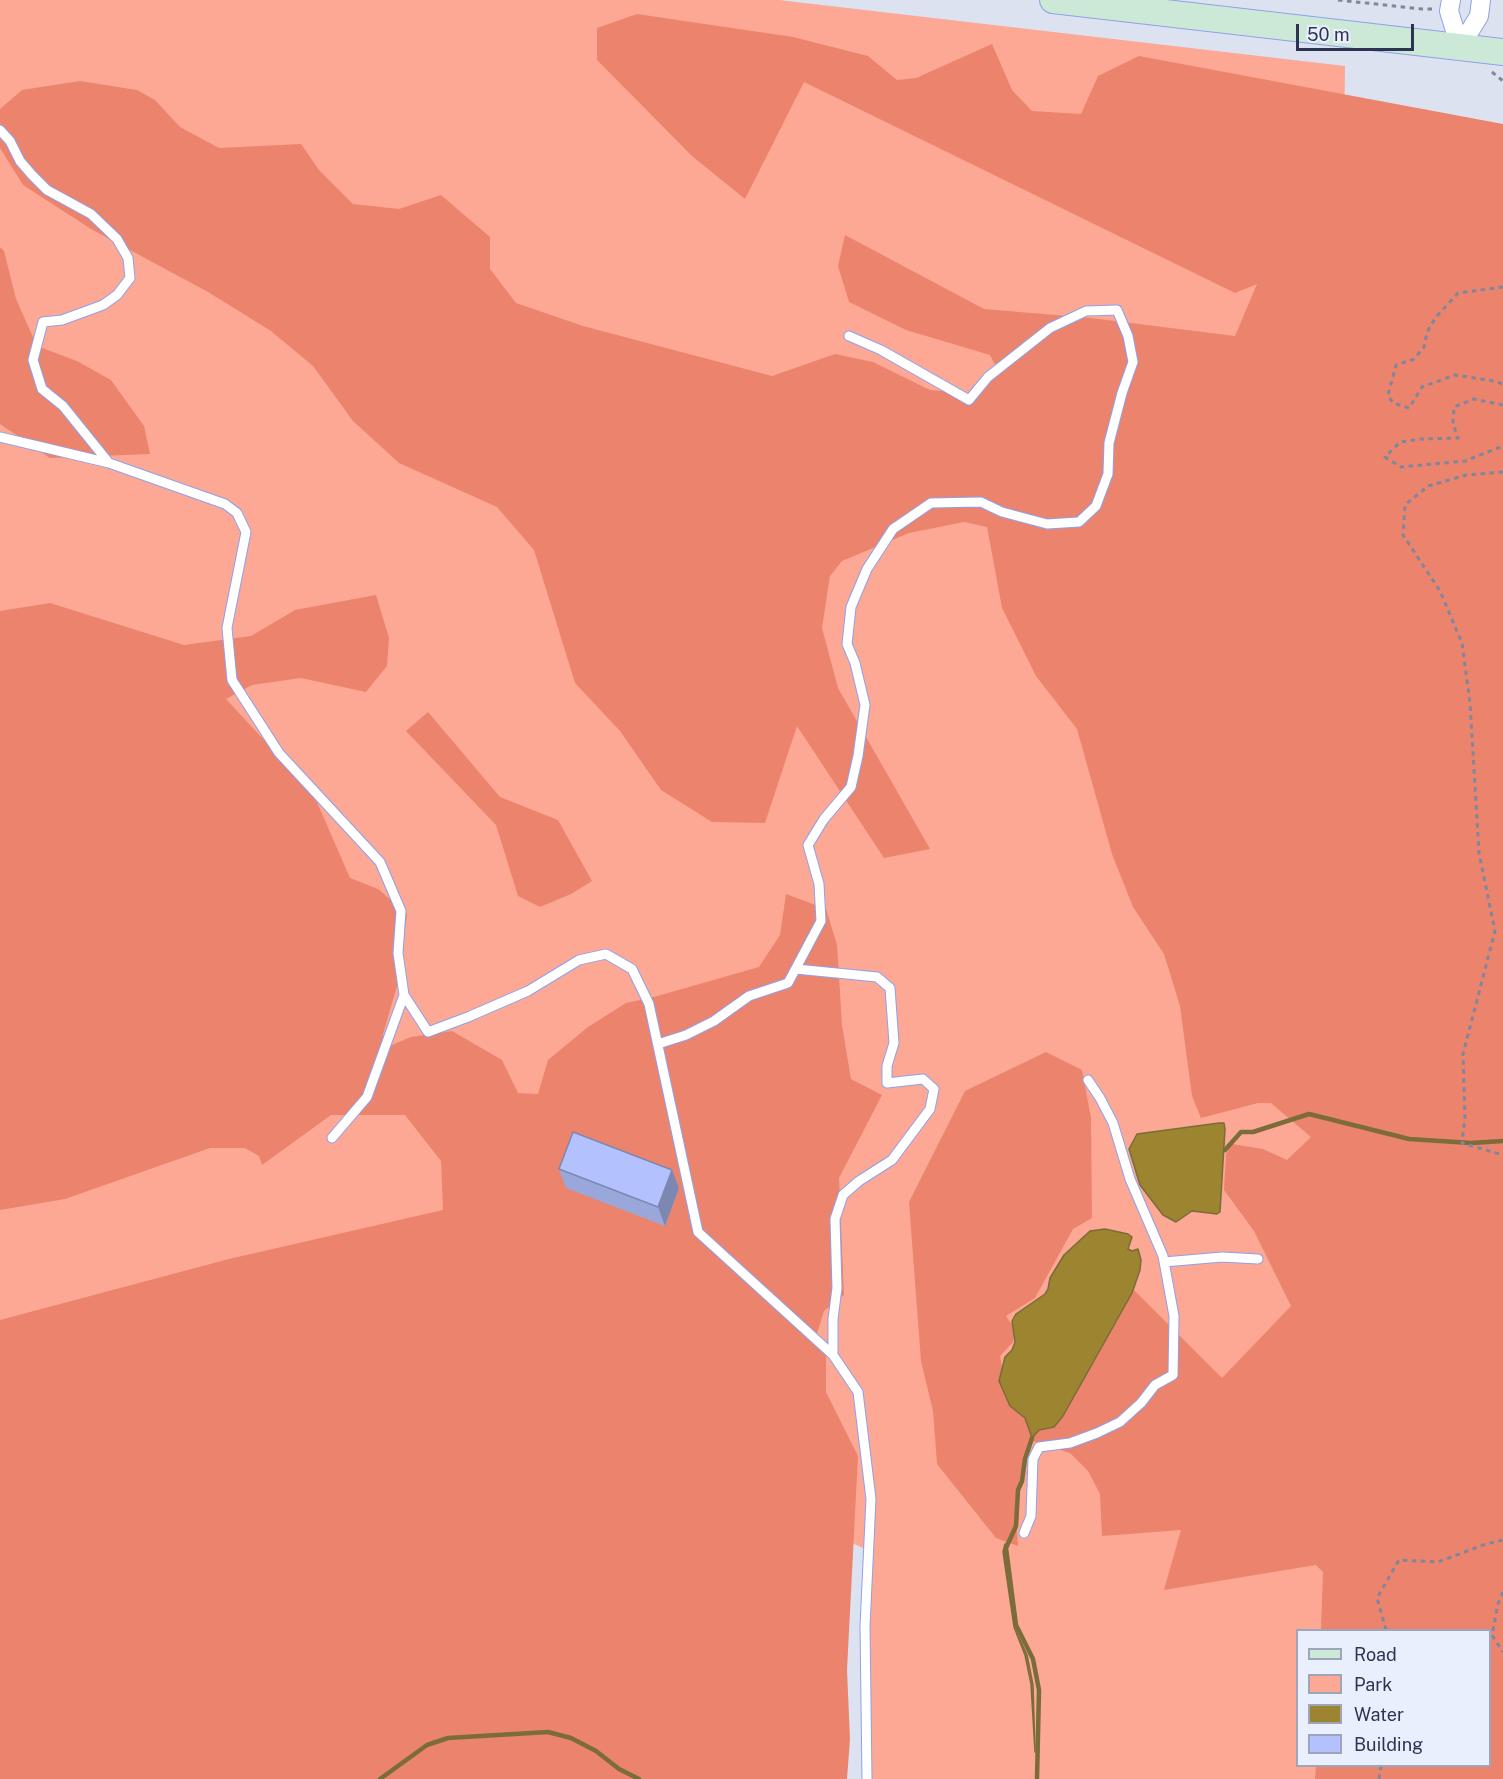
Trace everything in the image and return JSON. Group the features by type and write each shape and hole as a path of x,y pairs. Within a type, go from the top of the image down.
{"main road":[{"path":"1053,0 1503,52"}],"street":[{"path":"1451,0 1449,11 1460,47"},
{"path":"1460,47 1479,16 1481,0"}],"lane":[{"path":"0,130 32,175 47,190 91,214 117,239 128,258 130,278 117,296 103,305 62,320 43,322 33,360 42,389 69,413 109,463"},
{"path":"658,1044 686,1035 714,1021 749,996 788,983 821,921 819,884 808,845 824,819 851,786 865,705 855,663 847,644 851,607 867,569 893,529 931,503 981,502 1002,512 1047,524 1079,522 1096,506 1108,474 1109,443 1133,362 1128,336 1118,310 1086,311 1050,328 988,377 969,400 881,350 849,336"},
{"path":"0,437 109,463 225,504 237,513 246,532 227,628 232,680 279,753 380,862 401,911 398,953 404,995 428,1032 528,991 579,960 606,954 632,969 650,1004 698,1232 833,1355 858,1392 871,1499 865,1626 867,1779"},
{"path":"796,969 877,977 890,988 894,1043 887,1066 887,1083 923,1079 934,1089 930,1109 892,1160 859,1181 843,1195 835,1219 837,1268 833,1355"},
{"path":"332,1138 367,1097 404,995"},
{"path":"1024,1533 1031,1516 1033,1460 1039,1446 1070,1443 1120,1422 1141,1403 1155,1384 1173,1376 1174,1316 1163,1256 1130,1179 1113,1123 1088,1080"},
{"path":"1164,1263 1222,1257 1258,1259"}],"path":[{"path":"1338,0 1434,9"},
{"path":"1503,287 1458,293 1436,317 1427,332 1424,347 1414,359 1396,365 1388,395 1393,403 1409,408 1422,387 1455,375 1503,384"},
{"path":"1503,405 1474,399 1454,407 1453,424 1458,438 1422,438 1400,442 1385,457 1401,467 1465,461 1503,446"},
{"path":"1503,472 1466,475 1428,486 1405,505 1403,535 1440,591 1462,643 1470,704 1479,853 1496,931 1463,1054 1462,1143 1503,1155"},
{"path":"1386,1629 1377,1598 1399,1560 1438,1562 1503,1540"},
{"path":"1503,1592 1498,1604 1492,1635 1503,1652"}],"green space":[{"path":"0,0 779,0 1345,66 1330,1452 1335,1629 1296,1629 1296,1767 1339,1767 1340,1779 871,1779 868,1550 229,1278 0,1340"}],"shaded area":[{"path":"637,14 793,37 868,56 897,80 916,78 992,44 1012,90 1032,111 1081,114 1098,76 1139,56 1503,124 1503,1779 1315,1779 1316,1767 1491,1767 1491,1629 1321,1629 1323,1572 1316,1565 1164,1590 1181,1530 1102,1536 1100,1494 1088,1471 1070,1453 1029,1440 1015,1501 1018,1546 996,1538 937,1464 933,1411 921,1361 909,1202 965,1091 1046,1052 1082,1070 1091,1118 1092,1218 1073,1229 1035,1298 1006,1316 1015,1329 1013,1342 1000,1356 1005,1383 1129,1285 1222,1378 1291,1306 1254,1231 1224,1190 1226,1154 1232,1144 1263,1149 1287,1160 1311,1137 1271,1103 1258,1103 1201,1118 1192,1096 1180,1006 1164,954 1133,907 1112,854 1077,729 1036,676 1002,608 987,527 964,522 909,533 842,561 830,576 822,628 838,688 930,849 884,858 797,726 765,823 712,822 661,790 620,731 575,683 534,550 497,507 399,463 353,421 313,366 271,331 208,292 91,229 23,185 0,148 0,109 22,90 80,81 137,90 155,100 180,127 219,148 301,144 319,170 353,204 399,209 441,195 490,237 490,269 516,303 583,326 772,376 835,354 873,362 930,390 975,394 1000,374 990,355 906,330 849,302 838,266 845,235 984,309 1091,318 1235,336 1257,284 1235,293 804,82 745,199 692,156 597,60 597,28"},
{"path":"0,247 4,251 16,299 37,346 77,361 111,380 144,426 150,454 50,458 0,424"},
{"path":"376,595 389,638 387,666 366,692 301,678 252,685 226,699 313,793 350,878 378,889 407,914 397,986 383,1034 385,1048 411,1037 452,1031 502,1060 518,1093 538,1094 548,1060 588,1027 626,1003 759,967 780,935 786,894 826,909 837,945 842,1025 851,1079 882,1095 839,1178 844,1295 824,1311 817,1333 826,1354 826,1392 858,1456 847,1670 850,1739 847,1779 0,1779 0,1320 229,1259 443,1210 441,1161 405,1115 331,1115 262,1165 259,1156 245,1148 210,1148 65,1199 0,1210 0,611 50,603 184,645 251,636 295,610"},
{"path":"428,712 500,797 558,820 592,881 571,894 540,907 518,896 496,825 406,731"}],"water":[{"path":"1224,1123 1225,1129 1220,1212 1217,1214 1192,1211 1176,1222 1163,1215 1140,1185 1129,1149 1137,1134"},
{"path":"1105,1229 1128,1234 1132,1237 1128,1249 1132,1251 1138,1249 1141,1260 1140,1270 1132,1293 1063,1416 1054,1427 1039,1430 1032,1438 1025,1418 1010,1406 999,1381 1005,1357 1012,1350 1015,1342 1012,1321 1016,1314 1045,1294 1050,1278 1064,1255 1090,1231"},
{"path":"1005,1544 1004,1552 1014,1627 1003,1552"},
{"path":"1014,1627 1027,1655 1033,1685 1035,1752 1031,1684 1025,1655"}],"building":[{"path":"573,1132 672,1170 658,1207 559,1169"}],"waterway":[{"path":"1225,1150 1241,1132 1253,1132 1309,1114 1409,1139 1471,1143 1503,1141"},
{"path":"1032,1438 1018,1490 1016,1526 1006,1548 1016,1625 1033,1659 1039,1690 1037,1779"},
{"path":"380,1779 427,1745 448,1738 548,1732 571,1738 639,1779"}]}
